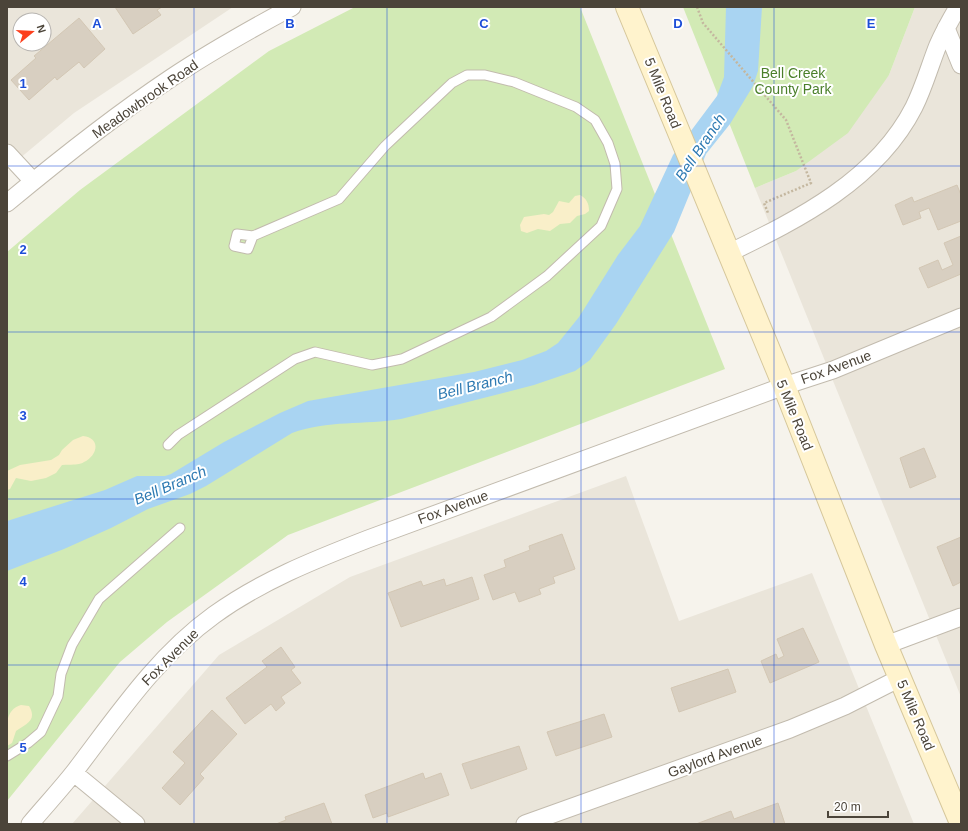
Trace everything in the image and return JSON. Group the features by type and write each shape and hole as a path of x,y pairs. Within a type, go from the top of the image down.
{"main road":[{"name":"5 Mile Road","path":"627,7 784,386 886,645 961,823"}],"street":[{"name":"Meadowbrook Road","path":"7,203 121,113 172,77 244,33 292,7"},
{"path":"729,253 776,230 813,209 846,186 877,157 897,134 913,108 923,88 946,28 958,7"},
{"path":"946,28 961,65"},
{"path":"7,153 33,181"},
{"name":"Fox Avenue","path":"30,824 74,773 143,683 178,645 213,616 270,581 309,562 368,539 784,386 832,370 961,317"},
{"path":"886,645 961,617"},
{"name":"Gaylord Avenue","path":"525,824 790,729 845,706 900,678"},
{"path":"74,773 136,824"}],"lane":[{"path":"168,445 178,435 295,359 315,352 372,365 402,359 491,317 547,276 602,226 617,189 615,164 608,143 594,120 576,107 514,82 485,75 467,75 452,83 385,146 339,199 253,236"},
{"path":"7,756 28,743 41,732 58,696 61,674 72,645 99,599 180,528"}],"path":[{"path":"697,7 703,23 786,120 810,184 764,203 769,216"}],"shaded area":[{"path":"7,7 233,7 74,113 7,169"},
{"path":"915,7 961,7 961,697 755,188 796,171 889,75"},
{"path":"626,476 679,621 812,573 914,824 72,824 219,655 350,577"}],"green space":[{"path":"355,7 580,7 725,369 288,535 167,622 120,662 7,801 7,252 80,190 269,51"},
{"name":"Bell Creek County Park","path":"683,7 915,7 889,75 848,133 796,171 755,188"}],"sand":[{"path":"580,195 588,203 589,211 585,214 577,216 570,223 560,224 550,231 538,229 527,233 521,231 520,225 524,217 544,214 549,215 553,212 559,201 569,203 575,196"},
{"path":"83,436 89,437 95,443 95,451 89,459 79,464 62,465 56,473 46,478 31,481 16,478 10,489 7,490 7,471 20,465 51,460 59,455 62,450 73,440"},
{"path":"21,705 29,706 32,715 31,719 16,731 12,743 7,746 7,722 9,716 15,708"}],"water":[{"name":"Bell Branch","path":"726,7 762,7 758,71 753,86 730,124 706,154 674,232 616,324 590,360 575,371 534,385 401,419 332,424 292,433 206,486 190,494 148,509 111,528 64,549 7,571 7,521 105,490 137,476 165,476 171,474 224,442 280,413 308,401 474,372 522,360 546,351 558,343 579,317 618,255 640,226 673,155 717,96 724,77"}],"building":[{"path":"115,7 162,7 157,10 161,15 133,34"},
{"path":"79,18 105,49 84,68 79,62 57,80 55,77 29,100 11,80 36,58 34,56 39,52 52,52 52,41"},
{"path":"957,185 961,195 961,221 938,230 929,208 919,212 921,218 903,225 895,205 912,197 914,202"},
{"path":"961,236 961,274 928,288 919,268 938,260 942,270 953,265 944,243"},
{"path":"924,448 936,477 910,488 900,458"},
{"path":"562,534 575,569 553,577 555,583 539,589 541,594 519,602 515,592 493,600 484,575 506,567 504,560 530,550 529,546"},
{"path":"961,537 961,582 953,586 937,547"},
{"path":"472,577 479,599 401,627 388,593 421,581 423,586 444,579 446,586"},
{"path":"803,628 819,662 770,683 761,661 776,654 778,659 784,656 777,639"},
{"path":"281,647 295,667 291,670 301,683 281,697 285,703 276,711 271,704 245,724 226,698 267,667 262,661"},
{"path":"728,669 736,692 679,712 671,688"},
{"path":"212,710 237,734 200,774 204,778 180,805 162,788 185,763 173,752"},
{"path":"604,714 612,737 556,756 547,732"},
{"path":"519,746 527,769 471,789 462,764"},
{"path":"423,773 425,779 441,773 449,795 388,817 387,813 373,818 365,795"},
{"path":"324,803 332,824 276,824 286,820 285,817"},
{"path":"778,803 785,824 696,824 731,811 734,819"}]}
